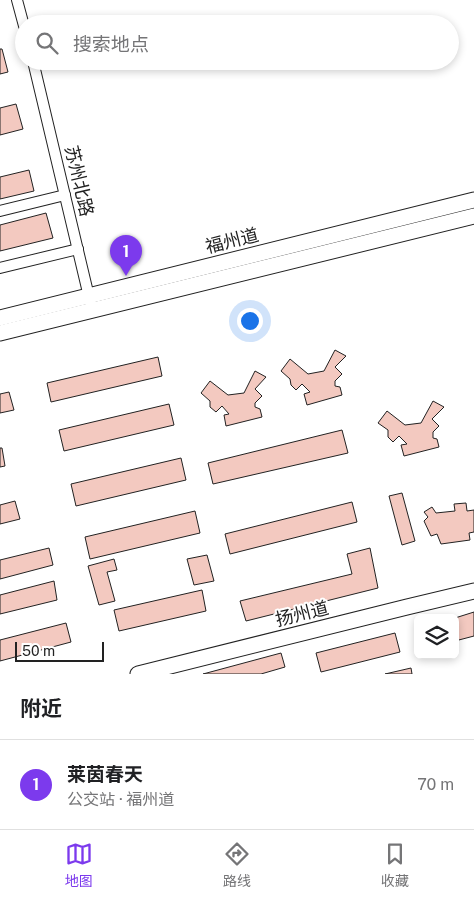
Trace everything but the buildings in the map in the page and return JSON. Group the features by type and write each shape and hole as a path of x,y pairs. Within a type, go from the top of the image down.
{"main road":[{"name":"福州道","path":"0,333 91,303 474,200"},
{"name":"福州道","path":"0,318 91,303 474,216"},
{"name":"扬州道","path":"138,674 166,671 474,591"}],"street":[{"path":"17,0 21,15"},
{"name":"苏州北路","path":"35,70 91,303"},
{"path":"0,211 65,195"},
{"path":"0,268 78,248"}],"place":[{"name":"莱茵春天","path":"126,276"}]}
